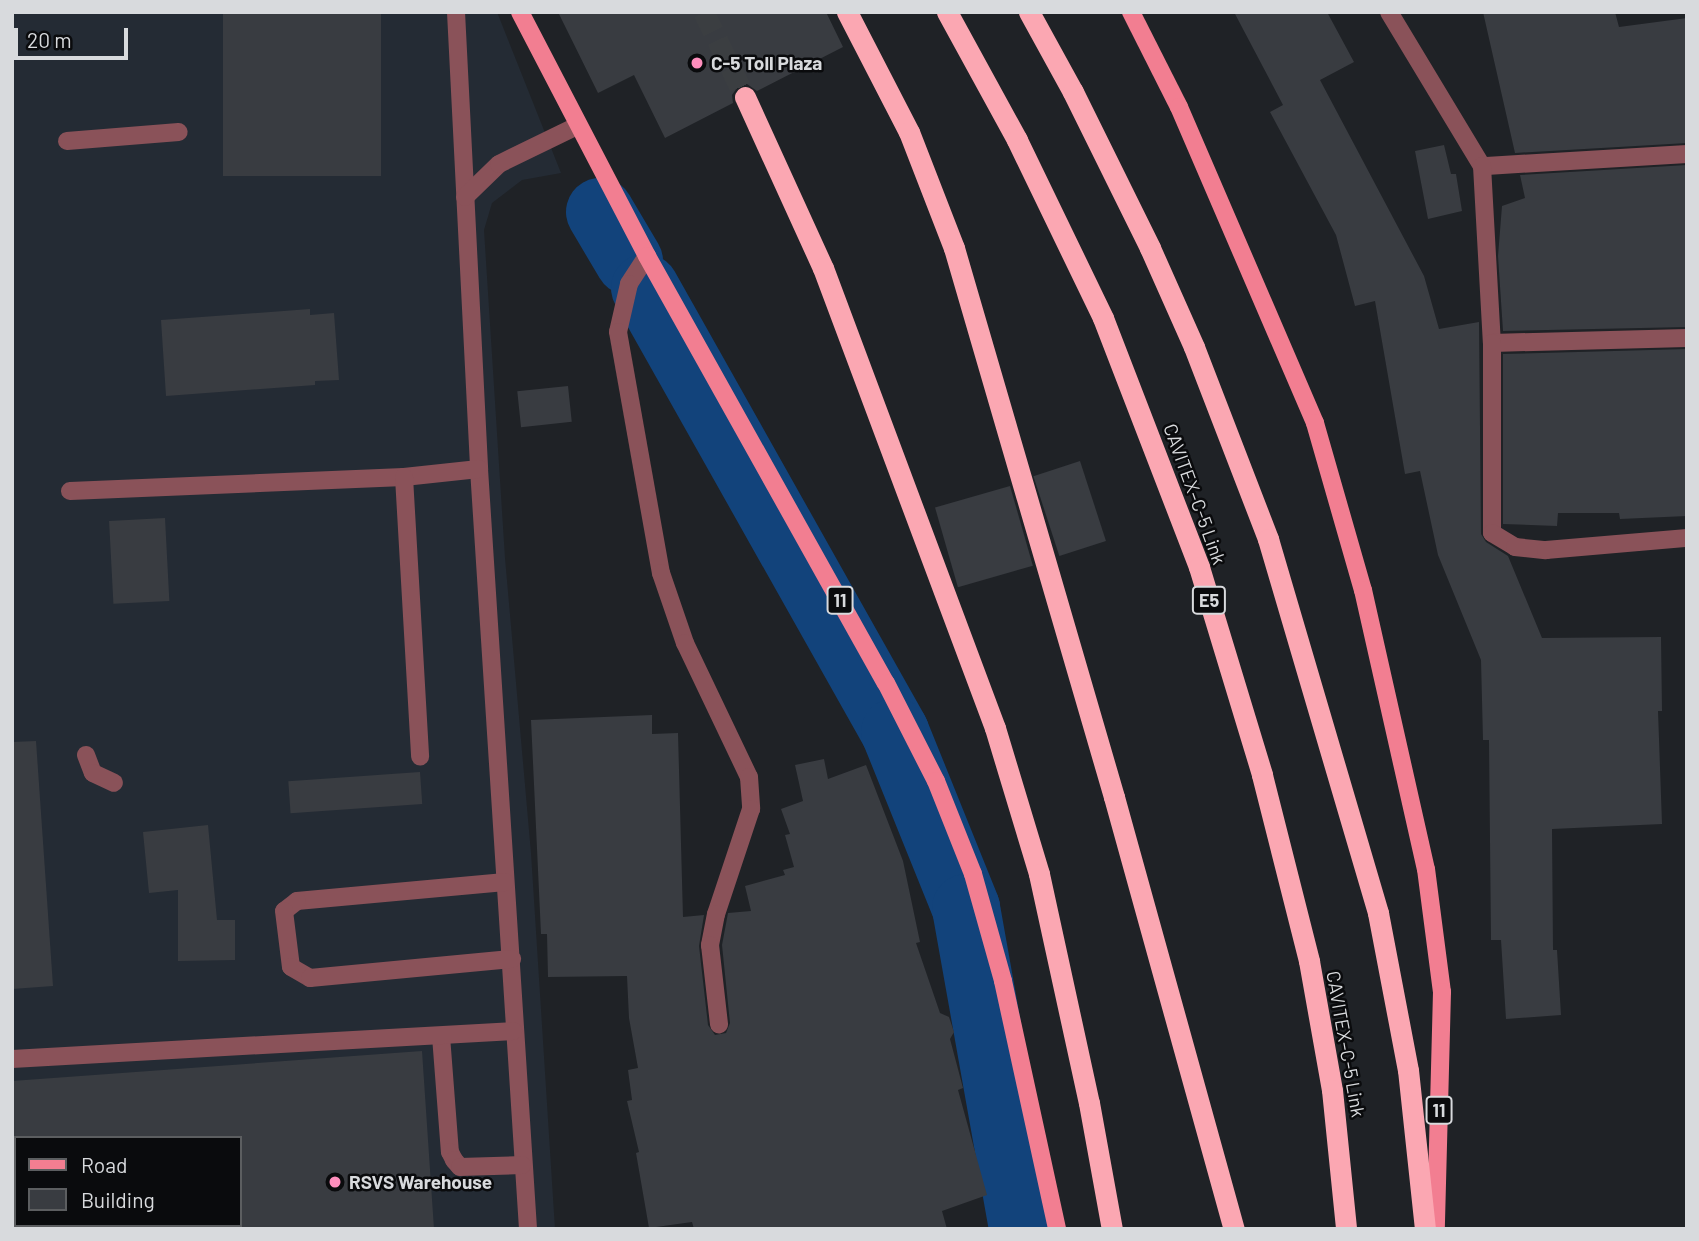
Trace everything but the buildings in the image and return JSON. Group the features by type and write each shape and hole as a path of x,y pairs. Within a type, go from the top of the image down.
{"highway":[{"path":"847,12 909,132 954,248 1107,771 1234,1229"},
{"name":"CAVITEX–C-5 Link","path":"947,12 1017,140 1103,318 1199,567 1262,775 1309,961 1332,1090 1346,1229"},
{"path":"1029,12 1101,147 1194,347 1268,539 1378,913 1408,1070 1425,1229"},
{"path":"745,97 823,268 995,729 1039,874 1090,1103 1112,1229"}],"main road":[{"name":"11","path":"520,12 647,256 880,671 941,793 973,874 1003,981 1057,1229"},
{"name":"11","path":"1131,12 1179,107 1315,423 1363,590 1426,869 1441,992 1436,1229"}],"street":[{"path":"456,12 479,469 527,1229"},
{"path":"1389,12 1482,166 1492,343 1492,533 1516,547 1546,550 1687,538"},
{"path":"465,197 499,164 577,126"},
{"path":"66,141 179,132"},
{"path":"1482,166 1687,154"},
{"path":"647,256 629,284 618,332 661,573 685,643 749,778 751,809 716,914 710,945 719,1024"},
{"path":"1492,343 1687,338"},
{"path":"70,491 404,477 479,469"},
{"path":"404,477 420,757"},
{"path":"86,755 93,773 114,783"},
{"path":"505,882 297,901 284,911 291,967 310,978 512,960"},
{"path":"12,1059 513,1031"},
{"path":"441,1036 450,1152 454,1160 460,1167 523,1165"}],"shaded area":[{"path":"12,12 497,12 561,173 522,180 492,203 484,230 505,558 531,853 555,1229 12,1229"}],"waterway":[{"path":"600,212 629,261"},
{"path":"645,288 895,732 966,908 1023,1229"}],"tunnel":[{"path":"704,12 745,97"}],"place":[{"name":"C-5 Toll Plaza","path":"697,63"},
{"name":"RSVS Warehouse","path":"335,1182"}]}
